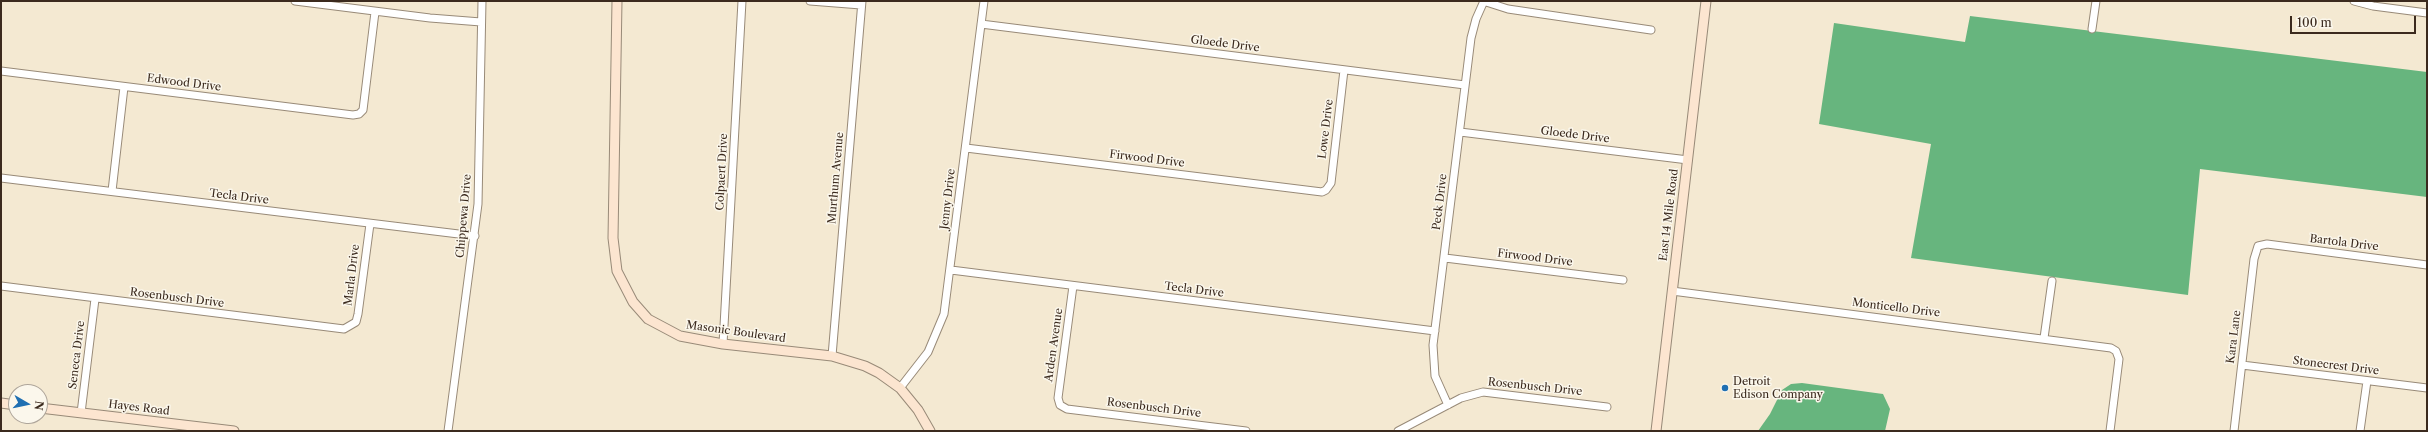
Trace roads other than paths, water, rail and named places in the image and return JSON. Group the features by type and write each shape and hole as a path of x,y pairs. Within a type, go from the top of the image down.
{"street":[{"path":"295,1 375,12 481,22"},
{"name":"Chippewa Drive","path":"448,431 475,236 479,170 482,1"},
{"name":"Masonic Boulevard","path":"617,1 613,238 617,271 633,302 657,325 680,336 723,344 832,356 865,366 880,373 900,388 918,410 930,431"},
{"name":"Colpaert Drive","path":"723,344 742,1"},
{"path":"810,1 862,3"},
{"name":"Jenny Drive","path":"900,388 916,370 936,338 944,314 951,270 984,1"},
{"path":"1483,1 1508,9 1651,30"},
{"name":"Peck Drive","path":"1448,405 1434,376 1432,361 1471,38 1483,1"},
{"name":"East 14 Mile Road","path":"1656,431 1706,1"},
{"path":"2092,29 2096,1"},
{"path":"2354,1 2373,6 2427,13"},
{"name":"Murthum Avenue","path":"832,356 862,3"},
{"name":"Edwood Drive","path":"1,71 353,115 359,114 363,110 375,12"},
{"name":"Gloede Drive","path":"981,24 1465,85"},
{"name":"Lowe Drive","path":"1326,190 1331,183 1344,70"},
{"path":"112,191 124,87"},
{"name":"Gloede Drive","path":"1460,132 1688,160"},
{"name":"Firwood Drive","path":"966,148 1310,191 1326,190"},
{"name":"Tecla Drive","path":"1,178 475,236"},
{"name":"Marla Drive","path":"351,326 356,322 358,314 370,224"},
{"name":"Bartola Drive","path":"2258,246 2267,244 2427,265"},
{"name":"Kara Lane","path":"2234,431 2254,259 2258,246"},
{"name":"Firwood Drive","path":"1444,258 1623,280"},
{"name":"Tecla Drive","path":"951,270 1435,331"},
{"path":"2044,338 2052,281"},
{"name":"Rosenbusch Drive","path":"1,286 95,299 339,328 351,326"},
{"name":"Arden Avenue","path":"1060,405 1058,398 1073,286"},
{"name":"Monticello Drive","path":"1672,291 2044,338 2111,348 2116,351 2119,359 2110,431"},
{"name":"Seneca Drive","path":"81,413 95,299"},
{"name":"Stonecrest Drive","path":"2242,364 2427,388"},
{"path":"2360,431 2366,381"},
{"name":"Rosenbusch Drive","path":"1398,431 1467,395 1482,392 1608,407"},
{"name":"Rosenbusch Drive","path":"1060,405 1067,409 1246,431"},
{"name":"Hayes Road","path":"48,409 234,431"}],"place":[{"name":"Detroit Edison Company","path":"1725,388"}]}
